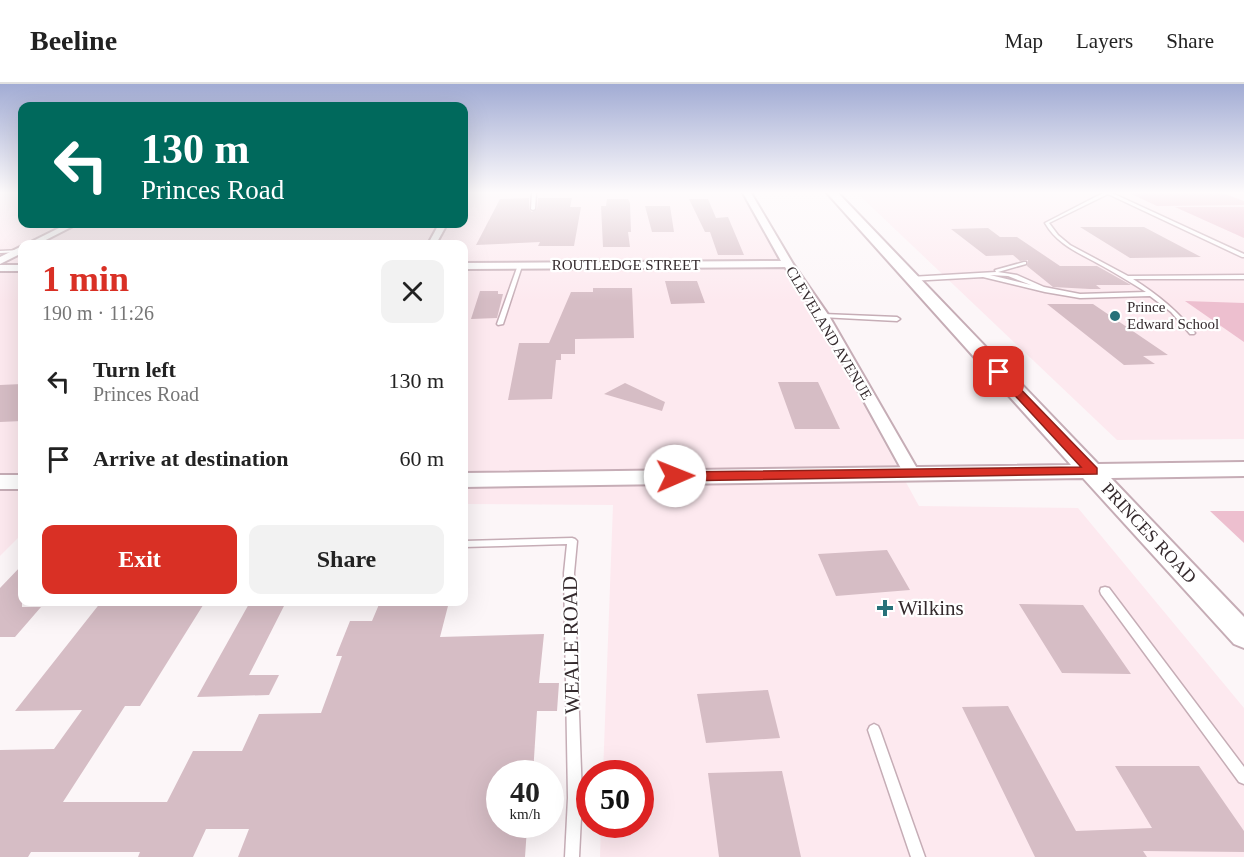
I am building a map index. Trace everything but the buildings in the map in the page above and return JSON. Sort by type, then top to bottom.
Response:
[{"type":"main road","name":"PRINCES ROAD","points":[[865,229],[1244,636]]},
{"type":"main road","points":[[468,480],[1244,469]]},
{"type":"main road","points":[[0,482],[18,482]]},
{"type":"street","points":[[40,240],[63,229]]},
{"type":"street","name":"CLEVELAND AVENUE","points":[[768,229],[823,316],[911,472]]},
{"type":"street","points":[[0,261],[18,252]]},
{"type":"street","name":"ROUTLEDGE STREET","points":[[468,266],[788,264]]},
{"type":"street","points":[[0,268],[18,268]]},
{"type":"lane","points":[[1052,229],[1062,243],[1126,278],[1179,315],[1192,333]]},
{"type":"lane","points":[[1186,229],[1244,256]]},
{"type":"lane","points":[[0,252],[18,250]]},
{"type":"lane","points":[[910,279],[991,273],[1024,263]]},
{"type":"lane","points":[[500,324],[520,266]]},
{"type":"lane","points":[[991,273],[1020,277],[1045,290]]},
{"type":"lane","points":[[983,274],[1045,290],[1080,296],[1150,294]]},
{"type":"lane","points":[[1126,278],[1244,277]]},
{"type":"lane","points":[[823,316],[897,319]]},
{"type":"lane","name":"WEALE ROAD","points":[[468,544],[572,541],[569,573],[575,798],[572,857]]},
{"type":"lane","points":[[1105,591],[1244,778]]},
{"type":"lane","points":[[874,730],[918,857]]},
{"type":"shaded area","name":"Wilkins","points":[[0,229],[767,229],[919,506],[1078,508],[1244,708],[1244,857],[600,857],[601,838],[654,838],[654,760],[604,760],[613,505],[468,504],[468,240],[18,240],[18,538],[0,556]]},
{"type":"shaded area","name":"Prince Edward School","points":[[895,229],[1244,229],[1244,439],[1117,440]]},
{"type":"shaded area","points":[[1224,229],[1244,229],[1244,238]]},
{"type":"shaded area","points":[[1185,301],[1244,303],[1244,342]]},
{"type":"shaded area","points":[[1210,511],[1244,511],[1244,543]]},
{"type":"place","name":"Prince Edward School","points":[[1115,316]]},
{"type":"place","name":"Wilkins","points":[[885,608]]},
{"type":"route","points":[[675,476],[1092,471],[999,372]]}]
